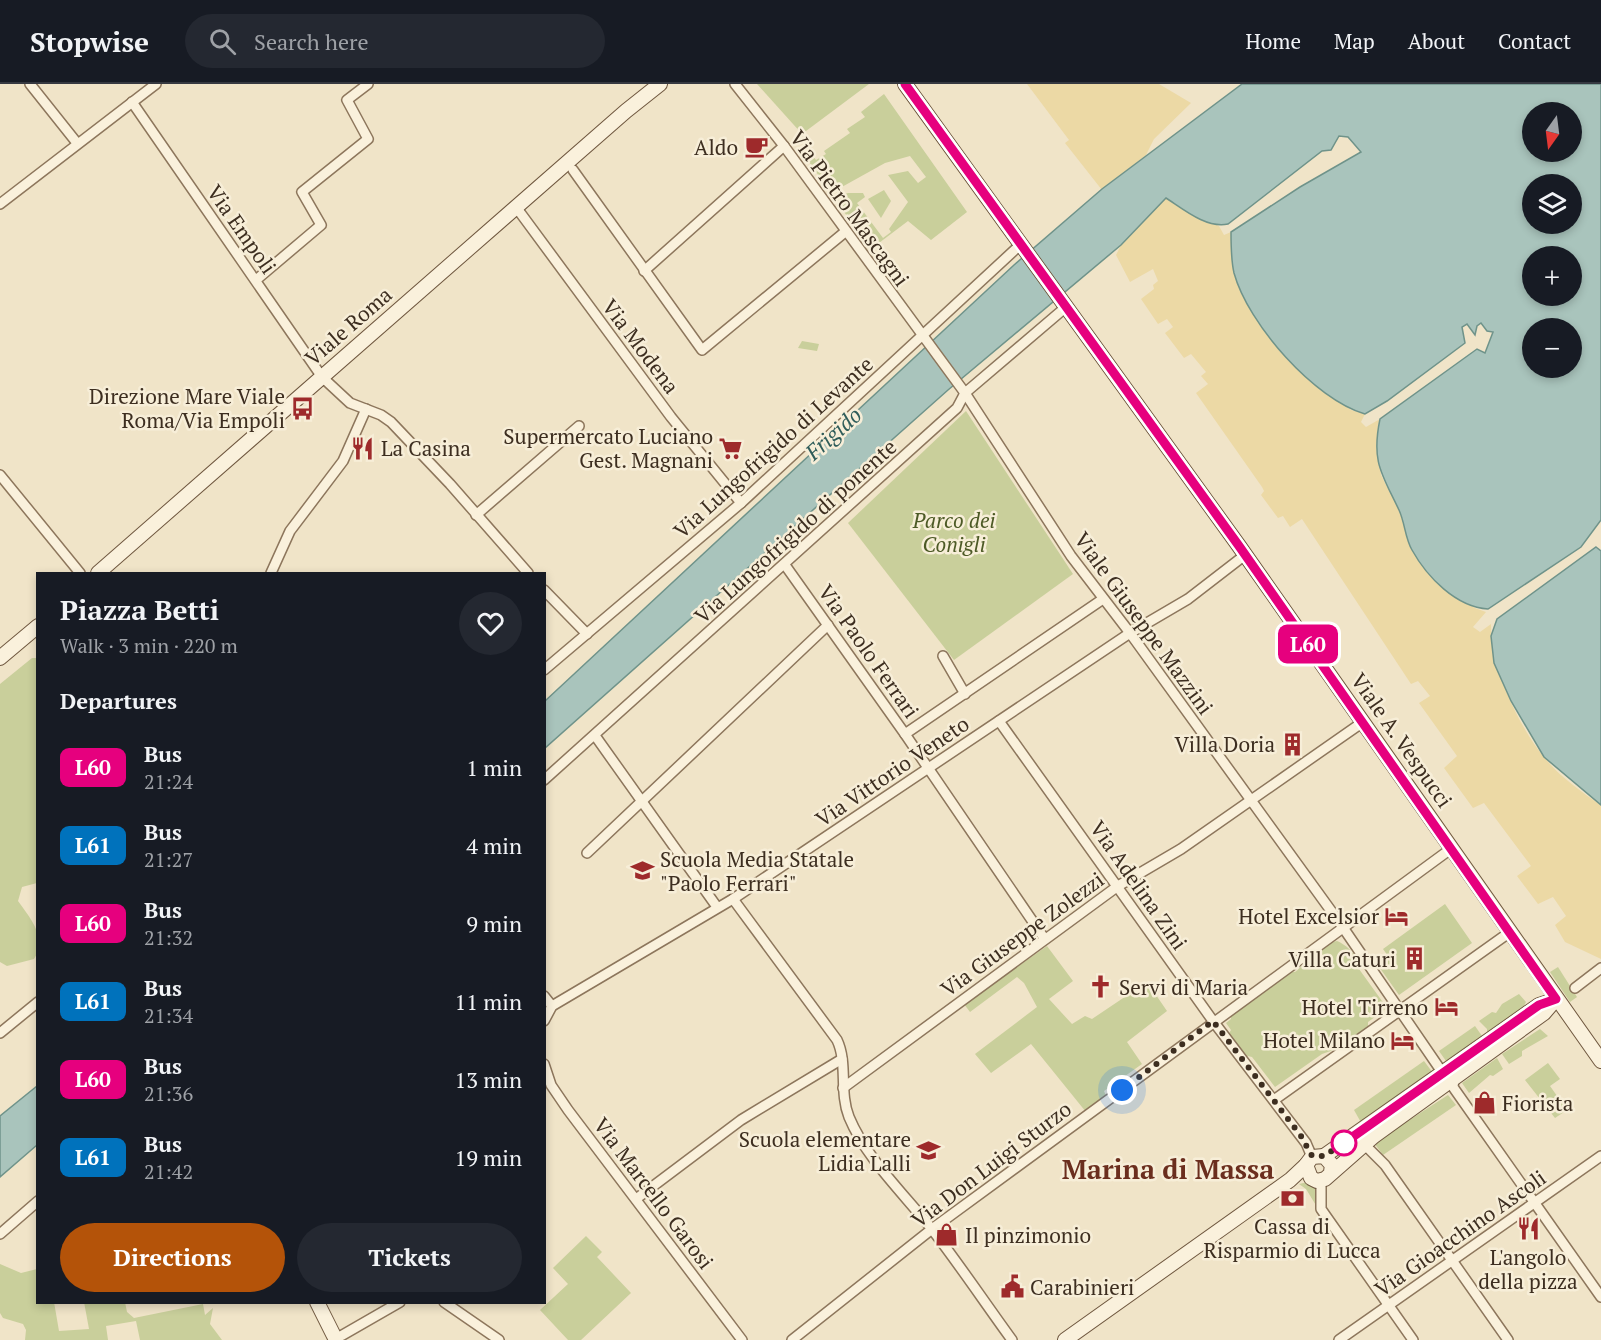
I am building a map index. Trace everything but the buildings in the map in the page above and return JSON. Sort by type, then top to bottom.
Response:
[{"type":"main road","name":"Viale Roma","points":[[626,111],[648,84]]},
{"type":"main road","name":"Viale Roma","points":[[99,572],[626,111],[660,84]]},
{"type":"main road","name":"Viale A. Vespucci","points":[[905,84],[1245,555],[1601,1061]]},
{"type":"main road","points":[[0,658],[36,628]]},
{"type":"main road","points":[[1065,1340],[1290,1180],[1364,1144],[1539,1005],[1556,999]]},
{"type":"main road","points":[[1317,1168],[1448,1076]]},
{"type":"main road","points":[[318,1304],[335,1340]]},
{"type":"street","points":[[30,84],[77,143]]},
{"type":"street","points":[[0,204],[156,84]]},
{"type":"street","points":[[256,280],[321,225],[302,192],[368,139],[347,100],[368,84]]},
{"type":"street","name":"Via Pietro Mascagni","points":[[735,84],[784,146],[925,341]]},
{"type":"street","name":"Via Pietro Mascagni","points":[[741,84],[748,101]]},
{"type":"street","name":"Via Empoli","points":[[132,102],[322,377],[350,403],[381,415],[391,422],[527,572]]},
{"type":"street","points":[[644,271],[784,146]]},
{"type":"street","points":[[573,170],[702,350],[844,232]]},
{"type":"street","name":"Via Modena","points":[[516,207],[671,417],[741,503]]},
{"type":"street","name":"Via Lungofrigido di Levante","points":[[546,668],[741,503],[925,341],[1023,248]]},
{"type":"street","name":"Via Lungofrigido di ponente","points":[[546,778],[596,736],[957,408],[962,389],[1063,303]]},
{"type":"street","name":"Viale Giuseppe Mazzini","points":[[925,341],[962,389],[1071,556],[1254,799],[1398,1010],[1448,1076],[1453,1087],[1601,1297]]},
{"type":"street","points":[[271,572],[290,531],[344,460],[366,409]]},
{"type":"street","points":[[476,515],[579,426]]},
{"type":"street","points":[[0,475],[79,572]]},
{"type":"street","name":"Via Vittorio Veneto","points":[[552,1006],[733,899],[1130,633],[1188,599],[1245,555]]},
{"type":"street","name":"Via Paolo Ferrari","points":[[785,565],[906,734],[1044,938]]},
{"type":"street","points":[[546,592],[587,634]]},
{"type":"street","points":[[906,734],[1103,599]]},
{"type":"street","points":[[587,853],[828,625]]},
{"type":"street","points":[[944,656],[965,694]]},
{"type":"street","name":"Via Adelina Zini","points":[[999,721],[1213,1021],[1274,1100],[1317,1168]]},
{"type":"street","name":"Via Giuseppe Zolezzi","points":[[843,1088],[1044,938],[1118,886],[1181,849],[1363,722]]},
{"type":"street","points":[[596,736],[717,907]]},
{"type":"street","name":"Via Don Luigi Sturzo","points":[[792,1340],[932,1229],[1342,926],[1452,848]]},
{"type":"street","points":[[733,899],[837,1040],[842,1052],[843,1088],[848,1115],[859,1136],[932,1229],[1012,1340]]},
{"type":"street","points":[[1274,1100],[1510,932]]},
{"type":"street","points":[[1575,987],[1601,968]]},
{"type":"street","points":[[546,998],[552,1006],[546,1017]]},
{"type":"street","points":[[0,1032],[36,1004]]},
{"type":"street","points":[[636,1199],[757,1109],[842,1059]]},
{"type":"street","name":"Via Marcello Garosi","points":[[546,1070],[551,1085],[568,1110],[742,1340]]},
{"type":"street","points":[[1364,1144],[1387,1168],[1508,1340]]},
{"type":"street","name":"Via Gioacchino Ascoli","points":[[1339,1340],[1601,1156]]},
{"type":"street","points":[[1317,1168],[1321,1209],[1413,1340]]},
{"type":"street","points":[[0,1234],[36,1203]]},
{"type":"street","points":[[335,1340],[397,1304]]},
{"type":"street","points":[[447,1304],[499,1340]]},
{"type":"green space","points":[[757,84],[869,84],[802,134]]},
{"type":"green space","points":[[884,94],[967,212],[931,240],[908,221],[871,249],[834,198],[848,193],[863,193],[865,197],[857,203],[883,238],[891,232],[889,229],[908,202],[888,175],[908,171],[918,183],[926,177],[910,156],[885,163],[831,193],[807,159],[812,155],[816,160],[826,154],[824,151],[850,133],[847,129],[865,117],[861,112]]},
{"type":"green space","points":[[884,190],[891,201],[881,218],[868,199]]},
{"type":"green space","points":[[802,341],[819,344],[817,351],[798,348]]},
{"type":"green space","name":"Parco dei Conigli","points":[[966,411],[1073,574],[954,660],[848,523]]},
{"type":"green space","points":[[32,658],[36,658],[36,883],[22,887],[18,901],[36,928],[36,955],[34,959],[7,966],[0,962],[0,684]]},
{"type":"green space","points":[[1445,904],[1472,943],[1399,995],[1377,964],[1388,956],[1383,949]]},
{"type":"green space","points":[[1337,941],[1349,948],[1355,956],[1359,969],[1387,1008],[1368,1022],[1368,1028],[1351,1044],[1322,1054],[1275,1087],[1252,1057],[1243,1055],[1228,1035],[1231,1030],[1226,1023],[1231,1019],[1231,1014],[1246,1002],[1252,1002],[1254,996],[1290,971],[1295,972],[1313,952]]},
{"type":"green space","points":[[1047,946],[1073,981],[1049,999],[1072,1024],[1085,1016],[1092,1019],[1147,982],[1167,1011],[1127,1042],[1142,1064],[1104,1091],[1106,1096],[1086,1112],[1031,1044],[991,1073],[975,1054],[1037,1007],[1024,983],[1017,977],[970,1012],[964,1004]]},
{"type":"green space","points":[[1558,967],[1577,997],[1570,1002],[1550,972]]},
{"type":"green space","points":[[1519,994],[1526,1002],[1523,1008],[1487,1033],[1487,1029],[1479,1021],[1492,1012],[1496,1013],[1502,1004]]},
{"type":"green space","points":[[1475,1026],[1482,1036],[1446,1061],[1439,1051]]},
{"type":"green space","points":[[1540,1029],[1548,1036],[1522,1051],[1522,1056],[1509,1064],[1502,1054]]},
{"type":"green space","points":[[1497,1058],[1503,1069],[1493,1076],[1490,1075],[1469,1093],[1462,1083]]},
{"type":"green space","points":[[1424,1061],[1433,1073],[1363,1126],[1354,1110]]},
{"type":"green space","points":[[1548,1063],[1560,1079],[1550,1086],[1567,1110],[1555,1118],[1525,1080]]},
{"type":"green space","points":[[1448,1095],[1456,1105],[1383,1155],[1374,1143]]},
{"type":"green space","points":[[1308,1182],[1317,1186],[1317,1207],[1306,1189],[1299,1184]]},
{"type":"green space","points":[[586,1236],[602,1252],[597,1257],[631,1293],[581,1340],[568,1340],[540,1310],[568,1284],[553,1268]]},
{"type":"green space","points":[[0,1264],[21,1273],[36,1269],[36,1304],[54,1304],[59,1331],[89,1329],[84,1304],[125,1304],[127,1312],[134,1318],[203,1304],[205,1315],[213,1308],[210,1324],[222,1340],[140,1340],[136,1321],[106,1326],[108,1340],[25,1340],[26,1330],[23,1324],[3,1318],[0,1313]]},
{"type":"sand","points":[[1027,84],[1159,84],[1191,103],[1154,139],[1146,155],[1102,190],[1065,143],[1069,140]]},
{"type":"sand","points":[[1166,198],[1194,215],[1219,226],[1224,235],[1231,232],[1231,251],[1289,361],[1351,410],[1365,414],[1361,422],[1366,427],[1380,419],[1377,435],[1381,475],[1400,512],[1411,549],[1475,608],[1486,612],[1473,627],[1480,632],[1491,624],[1495,658],[1507,694],[1524,728],[1556,771],[1601,805],[1601,959],[1565,942],[1555,925],[1566,916],[1553,897],[1538,904],[1517,876],[1531,866],[1484,803],[1473,808],[1444,768],[1457,756],[1419,703],[1430,696],[1418,681],[1411,684],[1302,519],[1290,527],[1283,516],[1278,518],[1261,495],[1264,491],[1262,487],[1196,393],[1208,384],[1201,376],[1206,372],[1191,354],[1184,358],[1165,333],[1173,327],[1167,319],[1158,324],[1141,299],[1154,289],[1153,285],[1158,281],[1153,269],[1130,282],[1116,255],[1121,245]]},
{"type":"water","points":[[1242,84],[1601,84],[1601,520],[1581,547],[1488,609],[1476,607],[1454,597],[1434,580],[1418,560],[1410,545],[1401,515],[1383,477],[1377,446],[1380,419],[1477,349],[1485,353],[1493,332],[1487,331],[1481,323],[1477,326],[1475,335],[1467,324],[1462,327],[1465,343],[1387,401],[1365,414],[1345,406],[1325,393],[1286,357],[1253,314],[1234,273],[1231,232],[1300,187],[1361,152],[1348,137],[1339,136],[1331,150],[1322,151],[1228,224],[1212,224],[1204,221],[1166,198],[1121,245],[948,390],[546,747],[546,700],[1014,265],[1102,189]]},
{"type":"water","points":[[1596,547],[1601,551],[1601,805],[1544,757],[1511,701],[1494,663],[1491,636],[1497,619]]},
{"type":"water","points":[[36,1087],[36,1146],[0,1177],[0,1116]]},
{"type":"bus line","name":"L60","points":[[905,84],[1159,439],[1239,546],[1556,999],[1539,1005],[1344,1143]]},
{"type":"place","name":"Aldo","points":[[756,147]]},
{"type":"place","name":"Direzione Mare Viale Roma/Via Empoli","points":[[303,408]]},
{"type":"place","name":"La Casina","points":[[363,448]]},
{"type":"place","name":"Supermercato Luciano Gest. Magnani","points":[[731,448]]},
{"type":"place","name":"Villa Doria","points":[[1293,744]]},
{"type":"place","name":"Scuola Media Statale \"Paolo Ferrari\"","points":[[642,871]]},
{"type":"place","name":"Hotel Excelsior","points":[[1397,916]]},
{"type":"place","name":"Villa Caturi","points":[[1414,959]]},
{"type":"place","name":"Servi di Maria","points":[[1101,987]]},
{"type":"place","name":"Hotel Tirreno","points":[[1446,1007]]},
{"type":"place","name":"Hotel Milano","points":[[1403,1040]]},
{"type":"place","name":"Fiorista","points":[[1484,1103]]},
{"type":"place","name":"Scuola elementare Lidia Lalli","points":[[929,1151]]},
{"type":"place","name":"Cassa di Risparmio di Lucca","points":[[1292,1198]]},
{"type":"place","name":"L'angolo della pizza","points":[[1528,1229]]},
{"type":"place","name":"Il pinzimonio","points":[[947,1235]]},
{"type":"place","name":"Carabinieri","points":[[1012,1287]]},
{"type":"district","name":"Marina di Massa","points":[[1168,1169]]},
{"type":"route","points":[[1122,1090],[1213,1021],[1301,1136],[1312,1156],[1324,1156],[1344,1143]]},
{"type":"water label","name":"Frigido","points":[[833,433]]}]
